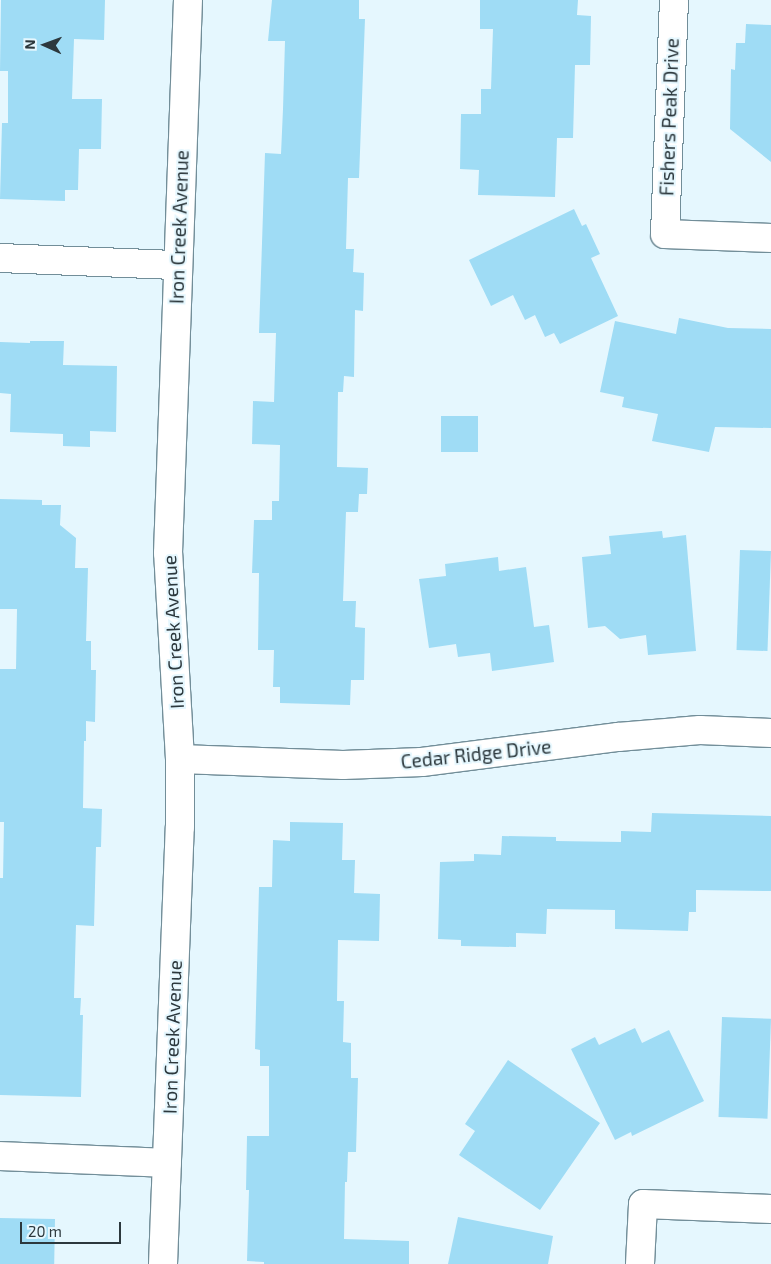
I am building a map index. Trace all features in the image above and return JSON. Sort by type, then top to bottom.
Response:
[{"type":"street","name":"Iron Creek Avenue","points":[[163,1264],[180,826],[180,758],[168,553],[188,0]]},
{"type":"street","name":"Fishers Peak Drive","points":[[674,0],[665,234],[771,238]]},
{"type":"street","points":[[0,258],[178,265]]},
{"type":"street","name":"Cedar Ridge Drive","points":[[180,758],[343,765],[422,762],[618,737],[682,731],[771,733]]},
{"type":"street","points":[[0,1156],[167,1163]]},
{"type":"street","points":[[640,1264],[643,1204],[771,1209]]},
{"type":"building","points":[[1,0],[105,0],[104,40],[74,39],[72,99],[102,99],[101,149],[79,149],[78,190],[65,190],[65,201],[0,199],[2,123],[8,123],[8,71],[0,71]]},
{"type":"building","points":[[272,0],[359,0],[359,19],[365,19],[359,178],[348,178],[346,249],[354,249],[353,272],[364,273],[363,311],[355,310],[354,377],[344,376],[343,392],[338,392],[337,467],[368,468],[367,494],[359,494],[358,512],[346,512],[343,601],[356,601],[355,627],[365,628],[364,680],[351,680],[350,705],[280,703],[280,687],[273,687],[274,650],[258,650],[259,573],[252,573],[254,520],[272,520],[272,501],[279,501],[280,445],[252,444],[253,401],[274,402],[276,333],[259,333],[265,153],[281,154],[283,109],[285,41],[268,41]]},
{"type":"building","points":[[480,0],[578,0],[577,15],[591,16],[590,65],[575,65],[573,138],[557,138],[555,197],[478,195],[479,170],[460,169],[461,114],[481,114],[481,89],[491,89],[493,29],[480,29]]},
{"type":"building","points":[[746,24],[771,25],[771,162],[730,129],[731,69],[735,70],[736,43],[745,43]]},
{"type":"building","points":[[574,209],[582,226],[586,224],[600,254],[591,258],[618,316],[560,344],[554,333],[545,337],[535,315],[525,320],[513,295],[491,306],[469,260]]},
{"type":"building","points":[[679,318],[728,328],[771,329],[771,428],[715,427],[709,452],[652,441],[658,414],[622,407],[624,397],[600,392],[615,321],[676,334]]},
{"type":"building","points":[[30,341],[64,341],[63,365],[117,366],[116,432],[90,431],[90,447],[63,446],[63,434],[10,432],[11,394],[0,393],[0,342],[30,343]]},
{"type":"building","points":[[441,416],[478,416],[478,452],[441,452]]},
{"type":"building","points":[[0,499],[42,500],[42,505],[61,505],[60,525],[76,538],[75,568],[88,568],[86,641],[91,641],[91,670],[96,670],[95,722],[86,721],[83,808],[102,809],[101,847],[96,847],[94,926],[76,925],[74,998],[81,998],[80,1015],[83,1015],[81,1097],[0,1095],[0,878],[3,878],[4,822],[0,822],[0,669],[16,669],[17,609],[0,609]]},
{"type":"building","points":[[662,531],[663,538],[686,535],[696,651],[648,655],[646,635],[620,639],[605,626],[588,628],[582,557],[611,554],[609,536]]},
{"type":"building","points":[[740,550],[771,551],[767,651],[737,650]]},
{"type":"building","points":[[498,557],[499,571],[526,567],[534,627],[549,625],[554,662],[492,671],[490,653],[458,657],[456,644],[429,648],[419,579],[446,576],[445,564]]},
{"type":"building","points":[[652,813],[771,816],[771,891],[696,890],[696,912],[689,912],[688,931],[615,929],[615,910],[547,909],[546,934],[516,933],[516,947],[461,946],[461,940],[438,939],[440,862],[474,861],[474,854],[501,855],[502,836],[556,837],[556,841],[621,842],[621,831],[651,832]]},
{"type":"building","points":[[290,822],[343,823],[342,860],[355,860],[354,893],[380,894],[379,941],[338,940],[337,1001],[344,1001],[343,1042],[351,1043],[351,1078],[358,1078],[356,1152],[348,1152],[347,1182],[345,1182],[344,1239],[409,1241],[409,1264],[264,1264],[264,1262],[247,1261],[249,1190],[246,1190],[247,1136],[269,1136],[269,1066],[260,1066],[260,1050],[255,1049],[259,887],[272,887],[273,840],[290,841]]},
{"type":"building","points":[[722,1017],[771,1019],[767,1119],[719,1117]]},
{"type":"building","points":[[635,1028],[642,1043],[669,1030],[704,1101],[632,1136],[631,1132],[615,1140],[571,1049],[595,1037],[599,1045]]},
{"type":"building","points":[[508,1060],[600,1123],[540,1210],[459,1155],[475,1131],[465,1124]]},
{"type":"building","points":[[458,1217],[553,1236],[548,1264],[448,1264]]},
{"type":"building","points":[[0,1218],[55,1219],[54,1264],[0,1264]]}]
